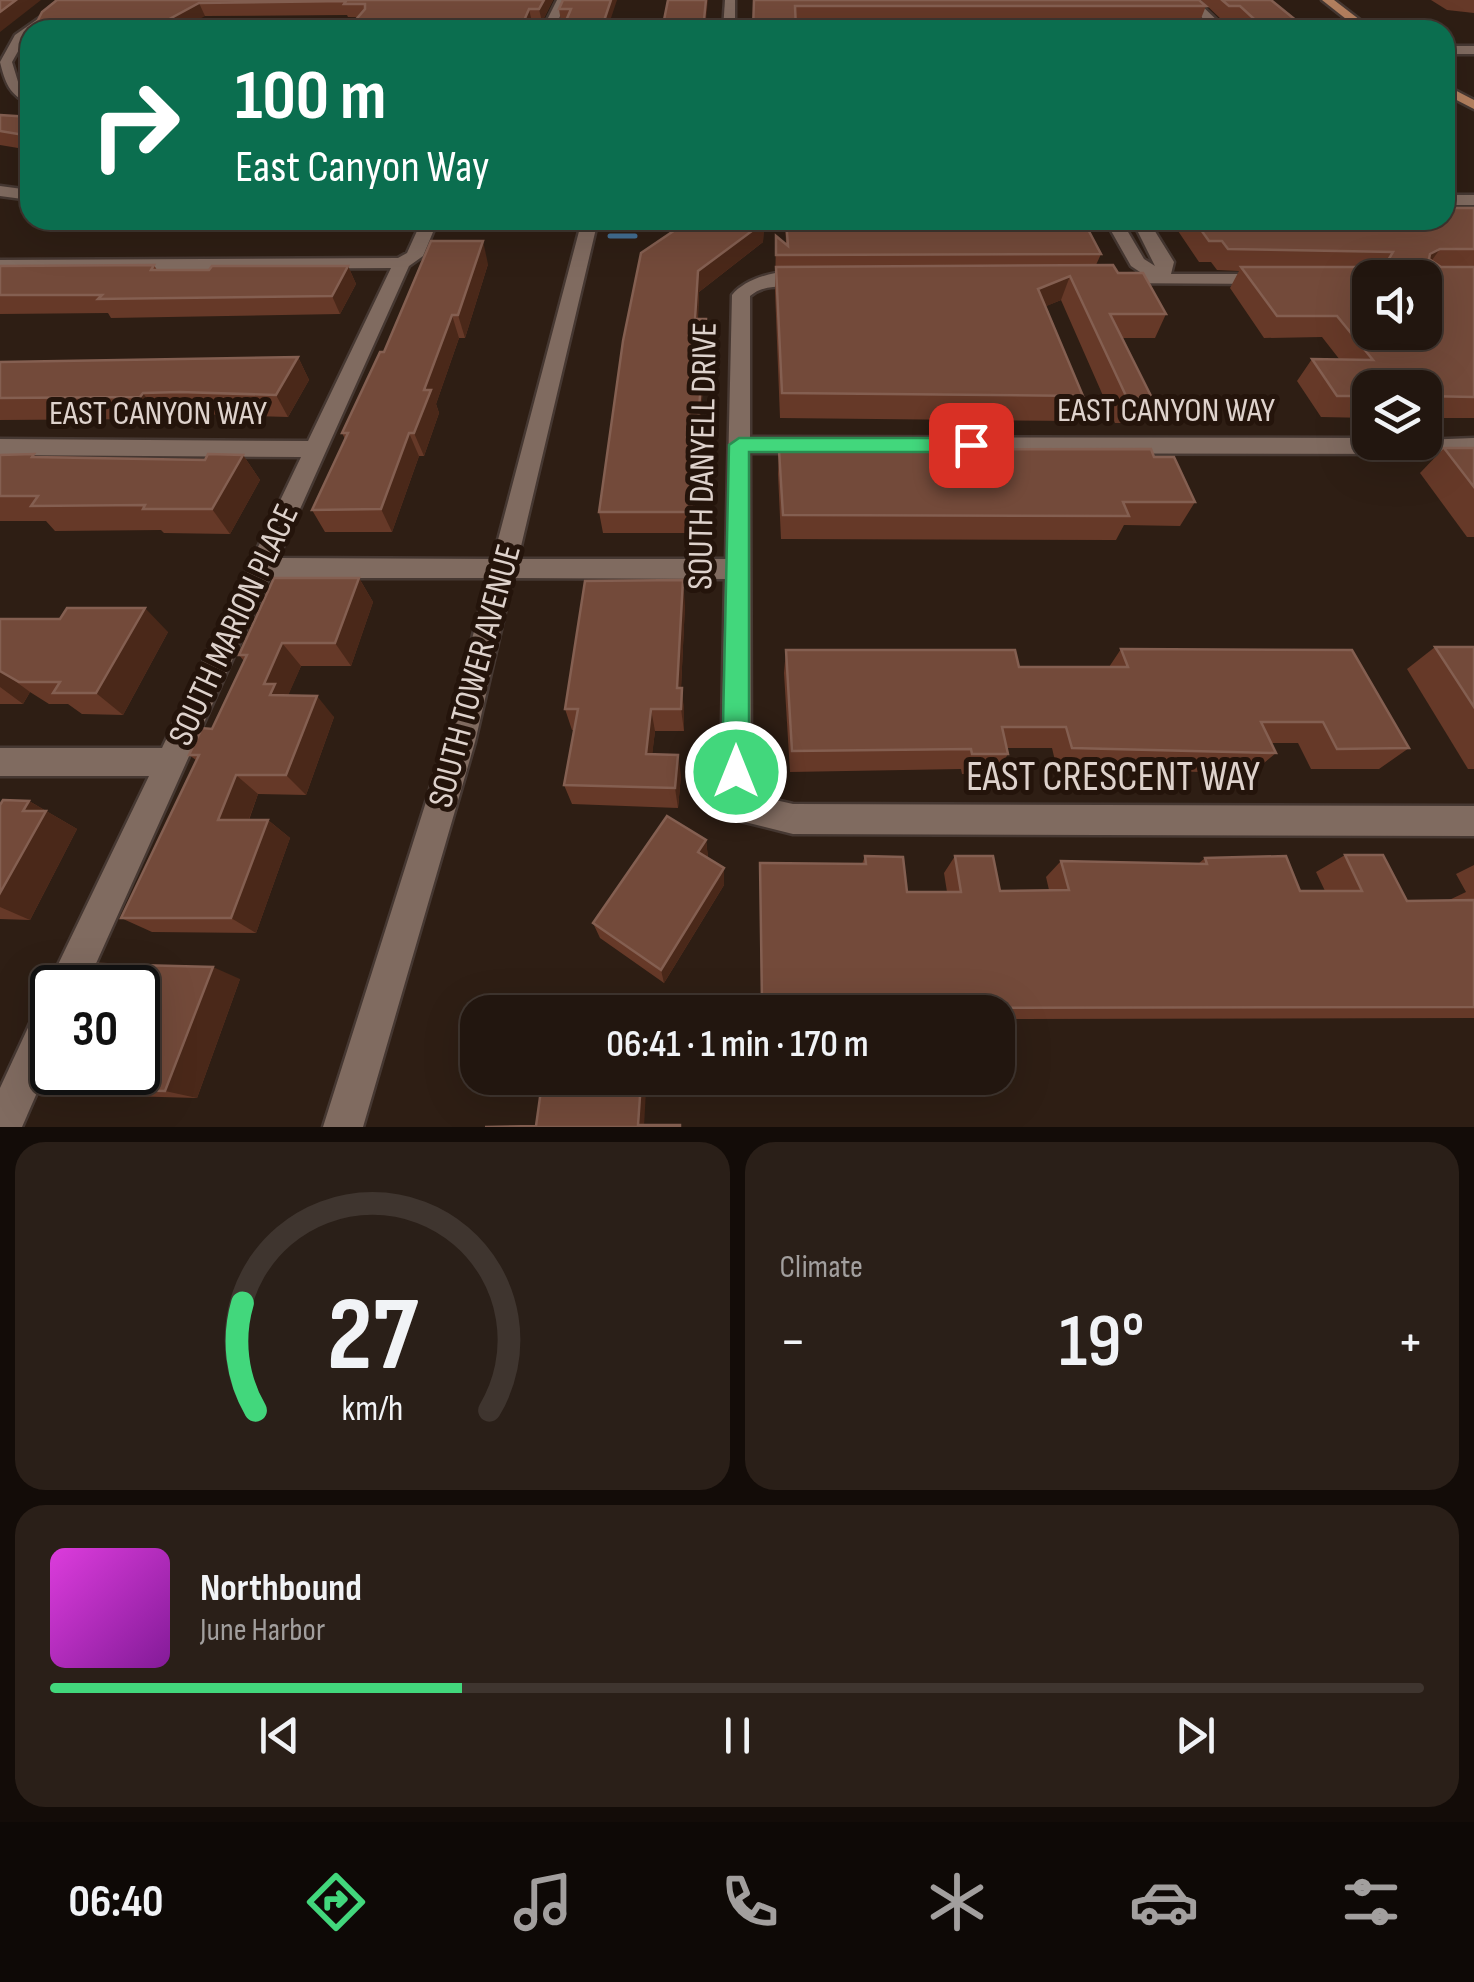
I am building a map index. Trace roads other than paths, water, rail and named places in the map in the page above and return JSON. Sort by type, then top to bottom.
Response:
[{"type":"main road","points":[[1328,0],[1354,20]]},
{"type":"main road","points":[[1455,102],[1474,121]]},
{"type":"street","points":[[44,20],[72,0]]},
{"type":"street","points":[[1190,0],[1211,20]]},
{"type":"street","points":[[20,37],[6,62],[13,86],[20,92]]},
{"type":"street","points":[[13,86],[20,85]]},
{"type":"street","name":"SOUTH MARION PLACE","points":[[408,247],[411,230]]},
{"type":"street","name":"SOUTH MARION PLACE","points":[[77,965],[408,247],[422,230]]},
{"type":"street","name":"SOUTH TOWER AVENUE","points":[[343,1127],[460,742],[588,230]]},
{"type":"street","points":[[1119,230],[1137,262],[1161,278]]},
{"type":"street","points":[[1146,230],[1165,262],[1161,278]]},
{"type":"street","points":[[1126,243],[1154,243]]},
{"type":"street","points":[[0,265],[408,247]]},
{"type":"street","points":[[1101,279],[1294,279]]},
{"type":"street","name":"SOUTH DANYELL DRIVE","points":[[752,810],[736,772],[735,569],[741,295],[750,283],[822,280]]},
{"type":"street","name":"EAST CANYON WAY","points":[[739,445],[1474,446]]},
{"type":"street","name":"EAST CANYON WAY","points":[[0,447],[316,449]]},
{"type":"street","points":[[260,568],[735,569]]},
{"type":"street","points":[[0,762],[170,762]]},
{"type":"street","name":"EAST CRESCENT WAY","points":[[752,810],[793,819],[1474,821]]},
{"type":"street","points":[[2,1127],[30,1065]]},
{"type":"waterway","points":[[610,236],[635,236]]}]
